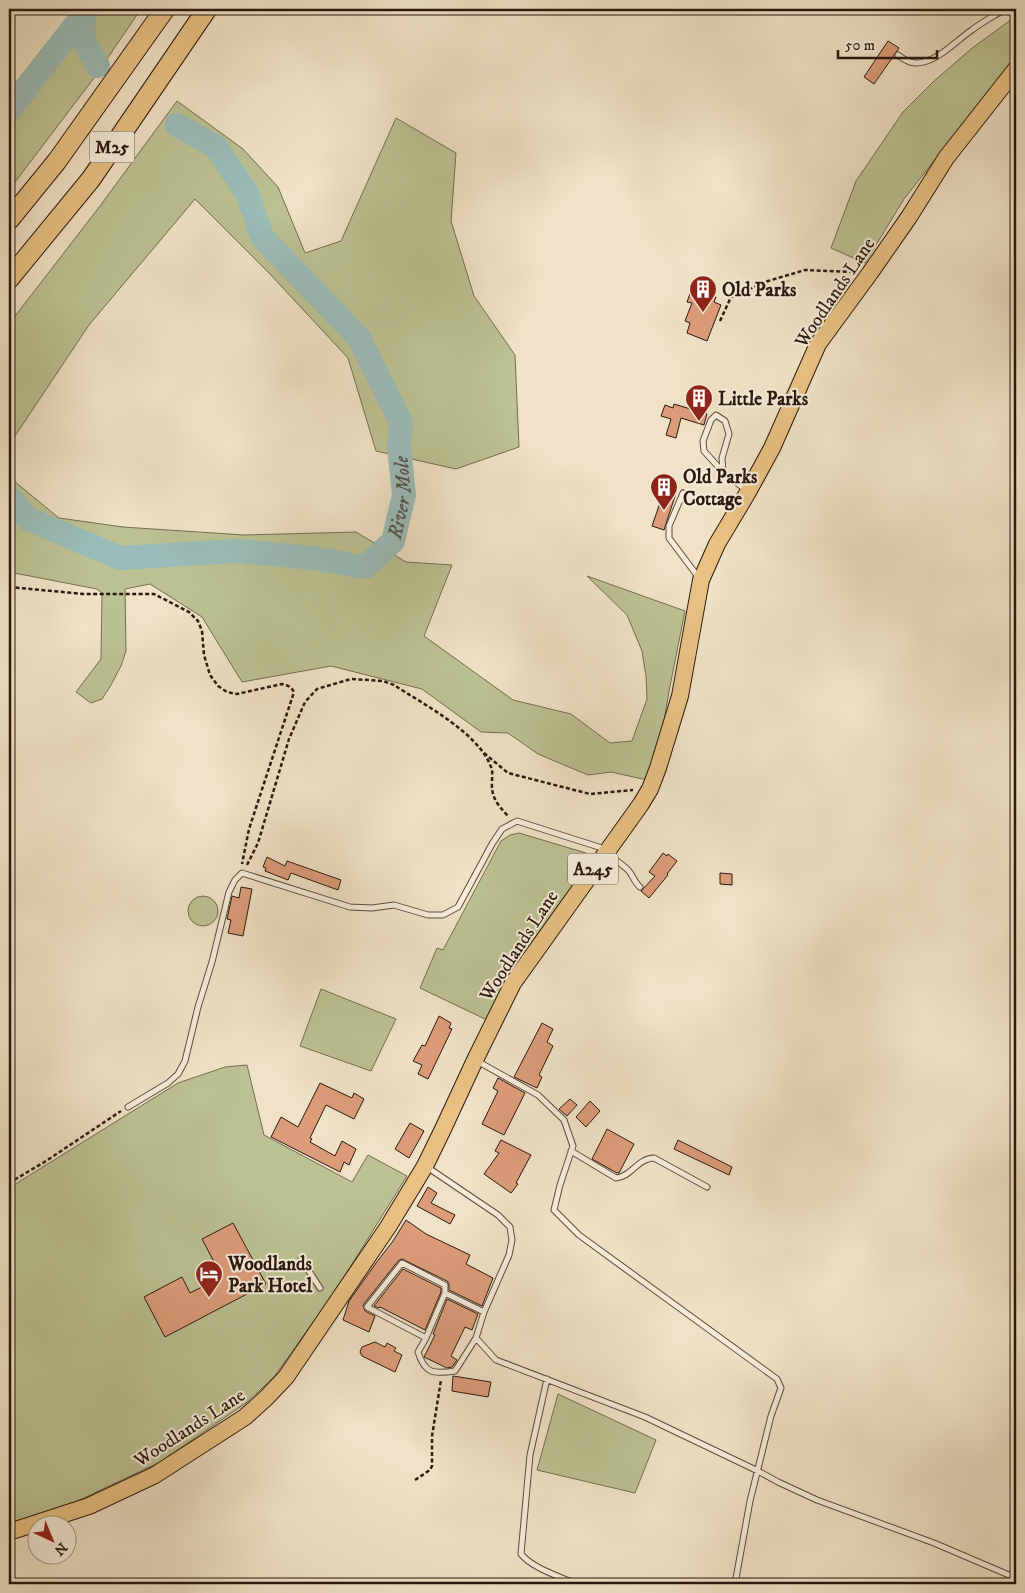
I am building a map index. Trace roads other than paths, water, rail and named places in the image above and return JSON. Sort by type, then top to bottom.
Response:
[{"type":"highway","name":"M25","points":[[9,220],[57,161],[164,9]]},
{"type":"highway","name":"M25","points":[[9,278],[90,179],[207,9]]},
{"type":"main road","name":"Woodlands Lane","points":[[9,1532],[89,1506],[156,1475],[246,1417],[286,1377],[388,1227],[425,1166],[513,983],[641,804],[650,788],[680,696],[701,580],[717,544],[772,448],[818,344],[909,217],[946,158],[1016,69]]},
{"type":"lane","points":[[898,55],[912,63],[923,63],[1005,9]]},
{"type":"lane","points":[[724,472],[722,458],[729,434],[726,420],[716,415],[711,420],[703,441],[704,451],[724,472],[748,492]]},
{"type":"lane","points":[[683,493],[669,526],[669,538],[701,580]]},
{"type":"lane","points":[[128,1106],[168,1082],[178,1074],[185,1061],[229,892],[235,880],[242,873],[350,907],[372,908],[394,905],[428,915],[443,915],[458,907],[502,829],[517,821],[606,851],[630,872],[633,880],[640,886]]},
{"type":"lane","points":[[475,1060],[538,1095],[564,1120],[573,1146],[554,1210],[579,1236],[777,1379],[781,1388],[771,1416],[758,1471],[735,1584]]},
{"type":"lane","points":[[571,1151],[616,1178],[622,1178],[647,1158],[654,1158],[707,1187]]},
{"type":"lane","points":[[425,1166],[498,1215],[510,1227],[512,1240],[509,1255],[484,1312],[476,1338],[455,1371],[442,1373],[429,1371],[422,1364],[418,1352],[426,1338],[445,1293],[444,1285],[402,1263],[367,1308],[426,1338]]},
{"type":"lane","points":[[301,1259],[320,1288]]},
{"type":"lane","points":[[445,1293],[484,1312]]},
{"type":"lane","points":[[476,1338],[496,1360],[645,1417],[817,1500],[925,1540],[1016,1578]]},
{"type":"lane","points":[[547,1379],[530,1456],[521,1554],[525,1560],[532,1564],[576,1584]]},
{"type":"waterway","name":"River Mole","points":[[9,110],[88,9]]},
{"type":"waterway","name":"River Mole","points":[[84,14],[83,41],[98,66]]},
{"type":"waterway","name":"River Mole","points":[[9,497],[28,519],[120,558],[238,551],[314,558],[365,567],[393,541],[404,495],[399,447],[401,422],[359,338],[262,237],[247,193],[216,147],[177,125]]},
{"type":"place","name":"Old Parks","points":[[703,313]]},
{"type":"place","name":"Little Parks","points":[[699,422]]},
{"type":"place","name":"Old Parks Cottage","points":[[664,511]]},
{"type":"place","name":"Woodlands Park Hotel","points":[[209,1298]]}]
